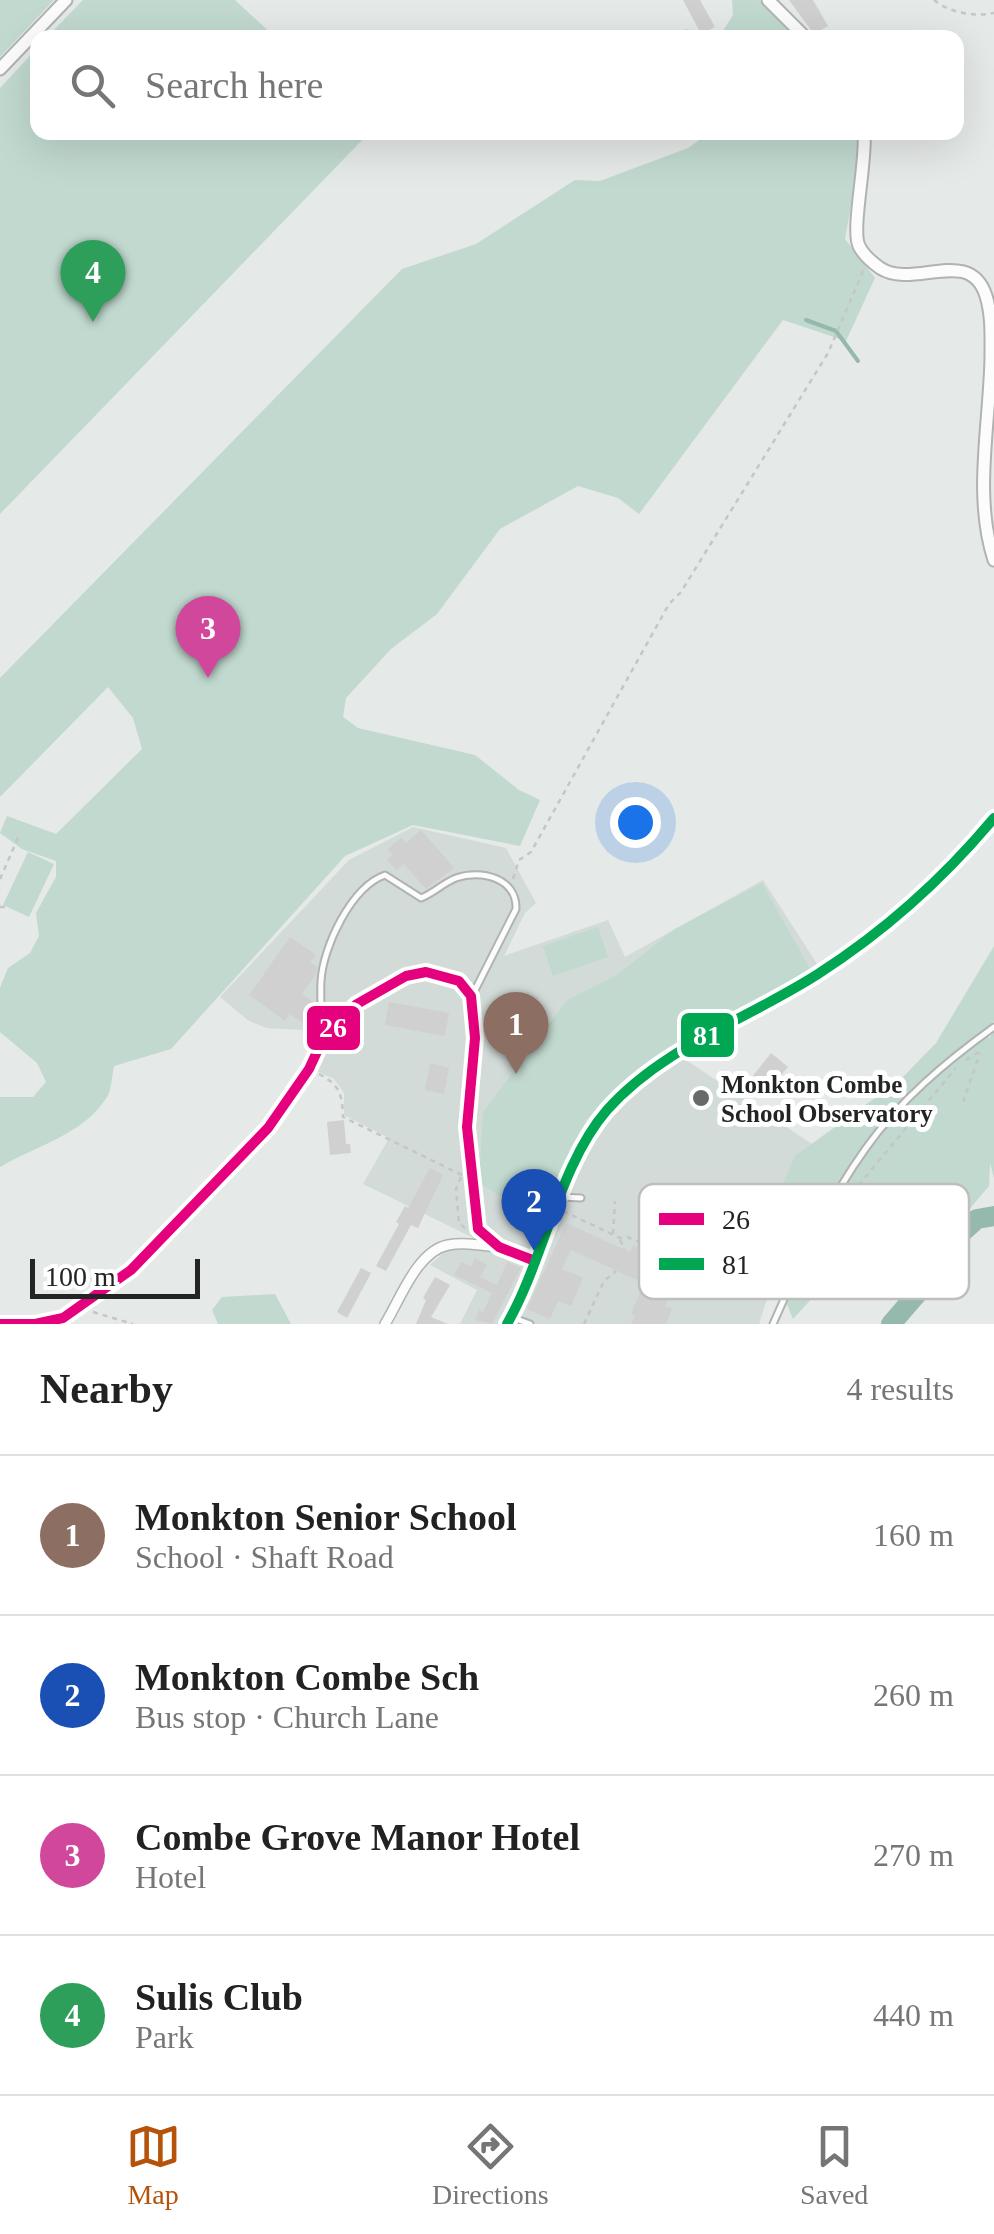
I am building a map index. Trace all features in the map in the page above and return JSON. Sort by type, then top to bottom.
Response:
[{"type":"street","points":[[37,30],[66,0]]},
{"type":"street","points":[[768,0],[798,30]]},
{"type":"street","points":[[0,69],[30,38]]},
{"type":"street","points":[[864,140],[859,246],[869,258],[896,276],[958,269],[973,275],[986,297],[991,370],[984,516],[994,560]]},
{"type":"street","points":[[509,1320],[592,1130],[636,1083],[667,1060],[816,976],[863,944],[950,870],[994,818]]},
{"type":"street","points":[[0,1324],[51,1322],[131,1270],[268,1128],[309,1069],[322,1040],[357,1004],[406,976],[426,972],[459,981],[472,996],[476,1038],[467,1127],[467,1177],[482,1235],[498,1247]]},
{"type":"street","points":[[386,1324],[419,1266],[444,1245],[498,1247],[535,1261]]},
{"type":"lane","points":[[322,1040],[320,977],[336,927],[363,887],[385,875],[420,898],[458,877],[470,875],[494,878],[511,886],[516,909],[472,996]]},
{"type":"lane","points":[[843,1184],[867,1145],[901,1106],[935,1073],[994,1027]]},
{"type":"lane","points":[[562,1197],[582,1198]]},
{"type":"lane","points":[[772,1324],[783,1299]]},
{"type":"lane","points":[[509,1320],[530,1324]]},
{"type":"path","points":[[934,0],[977,16],[994,13]]},
{"type":"path","points":[[511,886],[519,860],[531,852],[669,604],[681,592],[828,352],[869,258]]},
{"type":"path","points":[[0,879],[18,838]]},
{"type":"path","points":[[862,1184],[959,1064],[980,1052],[964,1102]]},
{"type":"path","points":[[309,1069],[332,1081],[342,1092],[343,1117],[467,1177],[456,1189],[459,1223],[462,1228],[482,1235]]},
{"type":"path","points":[[613,1236],[615,1201]]},
{"type":"path","points":[[557,1208],[613,1236],[639,1242]]},
{"type":"path","points":[[620,1238],[625,1250]]},
{"type":"path","points":[[584,1324],[604,1282],[616,1271]]},
{"type":"path","points":[[87,1302],[94,1314],[133,1324]]},
{"type":"shaded area","points":[[413,827],[506,848],[536,903],[525,913],[504,956],[608,920],[625,957],[763,880],[819,967],[675,1046],[686,1060],[836,1160],[823,1184],[639,1184],[639,1299],[767,1299],[759,1324],[460,1324],[477,1290],[430,1265],[449,1248],[478,1250],[480,1241],[363,1184],[389,1138],[344,1115],[344,1093],[334,1079],[314,1070],[324,1044],[302,1030],[267,1028],[249,1021],[220,997],[349,860]]},
{"type":"green space","points":[[0,0],[54,0],[0,57]]},
{"type":"green space","points":[[83,0],[235,0],[267,30],[54,30]]},
{"type":"green space","points":[[732,0],[759,0],[791,30],[724,30],[733,15]]},
{"type":"green space","points":[[30,56],[30,140],[362,140],[0,514],[0,88]]},
{"type":"green space","points":[[699,140],[858,140],[858,167],[845,239],[875,278],[846,341],[783,320],[639,514],[618,498],[578,486],[500,529],[437,614],[391,649],[346,698],[343,717],[358,728],[475,755],[519,790],[540,800],[520,846],[413,825],[345,856],[171,1049],[114,1066],[107,1097],[85,1121],[0,1167],[0,1097],[33,1097],[46,1082],[37,1063],[0,1032],[0,988],[8,968],[30,953],[39,936],[36,913],[56,877],[56,861],[22,849],[0,833],[7,816],[56,834],[142,749],[133,718],[108,687],[0,797],[0,678],[402,269],[476,244],[575,180],[600,181],[688,148]]},
{"type":"green space","points":[[28,852],[54,864],[29,917],[3,905]]},
{"type":"green space","points":[[762,883],[810,969],[643,1065],[586,1120],[538,1222],[479,1182],[483,1112],[567,1000],[617,975],[675,929]]},
{"type":"green space","points":[[598,927],[608,957],[553,976],[543,946]]},
{"type":"green space","points":[[994,946],[994,1021],[989,1027],[989,1039],[994,1030],[994,1178],[990,1163],[989,1186],[969,1210],[969,1184],[783,1184],[795,1156],[901,1079],[936,1043]]},
{"type":"green space","points":[[275,1294],[291,1324],[218,1324],[212,1310],[222,1297]]},
{"type":"green space","points":[[785,1299],[811,1299],[793,1319]]},
{"type":"building","points":[[683,0],[700,0],[715,27],[699,30]]},
{"type":"building","points":[[789,0],[813,0],[828,26],[811,30]]},
{"type":"building","points":[[421,830],[454,868],[426,889],[404,864],[396,870],[387,860],[393,855],[388,849],[401,838],[406,843]]},
{"type":"building","points":[[290,937],[316,955],[310,962],[317,967],[316,974],[302,994],[315,1003],[315,1010],[305,1024],[290,1014],[285,1021],[249,995]]},
{"type":"building","points":[[526,991],[539,998],[515,1038],[492,1025],[504,1006],[514,1011]]},
{"type":"building","points":[[389,1002],[449,1013],[445,1036],[385,1025]]},
{"type":"building","points":[[771,1053],[788,1067],[764,1095],[748,1082]]},
{"type":"building","points":[[430,1063],[449,1068],[444,1094],[425,1090]]},
{"type":"building","points":[[344,1120],[346,1144],[350,1144],[351,1153],[330,1155],[327,1122]]},
{"type":"building","points":[[430,1168],[443,1175],[418,1228],[411,1225],[386,1271],[376,1266],[399,1224],[396,1222]]},
{"type":"building","points":[[566,1223],[630,1252],[633,1245],[639,1248],[639,1281],[571,1250],[562,1269],[583,1278],[571,1306],[558,1301],[550,1319],[527,1309]]},
{"type":"building","points":[[475,1258],[487,1264],[480,1277],[497,1285],[507,1262],[521,1268],[492,1324],[475,1320],[492,1293],[454,1275],[461,1262],[471,1267]]},
{"type":"building","points":[[361,1268],[371,1273],[347,1318],[337,1312]]},
{"type":"building","points":[[435,1277],[450,1285],[431,1317],[448,1324],[416,1324],[426,1300],[423,1298]]},
{"type":"building","points":[[639,1295],[639,1299],[668,1299],[665,1306],[672,1309],[666,1324],[631,1324],[635,1316],[631,1314]]},
{"type":"waterway","points":[[806,320],[836,331],[858,361]]},
{"type":"waterway","points":[[969,1226],[977,1219],[994,1216]]},
{"type":"waterway","points":[[891,1324],[913,1299]]},
{"type":"transit line","name":"81","points":[[507,1324],[576,1158],[607,1110],[654,1068],[818,974],[867,940],[934,883],[994,818]]},
{"type":"transit line","name":"26","points":[[0,1324],[35,1324],[63,1318],[131,1270],[268,1128],[309,1069],[322,1041],[339,1021],[357,1004],[406,976],[426,972],[459,981],[471,996],[475,1038],[467,1127],[478,1229],[499,1247],[535,1261]]},
{"type":"place","name":"Sulis Club","points":[[93,322]]},
{"type":"place","name":"Combe Grove Manor Hotel","points":[[208,678]]},
{"type":"place","name":"Monkton Senior School","points":[[516,1074]]},
{"type":"place","name":"Monkton Combe School Observatory","points":[[701,1098]]},
{"type":"place","name":"Monkton Combe Sch","points":[[534,1251]]}]
